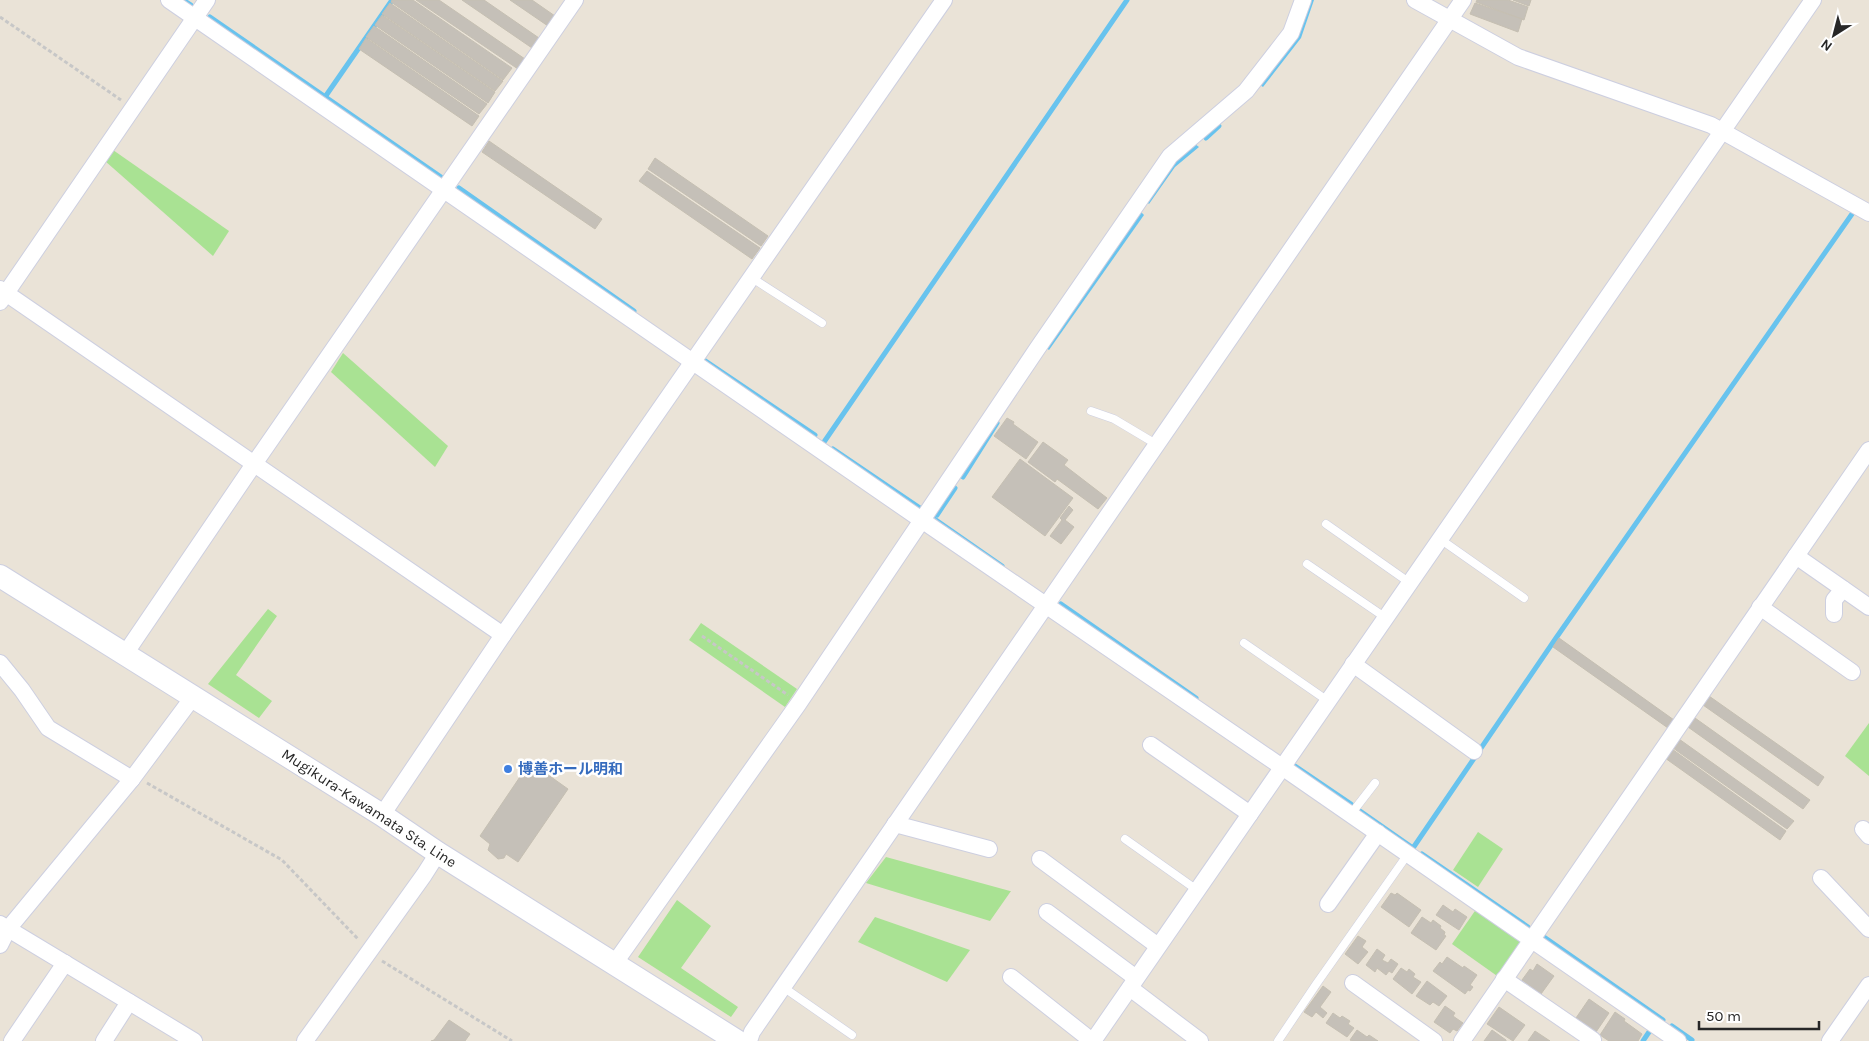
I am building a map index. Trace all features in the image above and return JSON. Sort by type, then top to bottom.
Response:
[{"type":"main road","name":"Mugikura-Kawamata Sta. Line","points":[[0,576],[382,814],[438,853],[737,1041]]},
{"type":"street","points":[[169,0],[922,521],[1046,604],[1531,939],[1657,1035],[1678,1041]]},
{"type":"street","points":[[207,0],[134,109],[2,294],[503,635]]},
{"type":"street","points":[[125,654],[575,0]]},
{"type":"street","points":[[382,814],[503,635],[944,0]]},
{"type":"street","points":[[614,964],[798,703],[1170,156],[1246,91],[1291,33],[1303,0]]},
{"type":"street","points":[[1415,0],[1518,57],[1711,125],[1869,213]]},
{"type":"street","points":[[749,1041],[752,1032],[1463,0]]},
{"type":"street","points":[[1011,977],[1093,1041],[1813,0]]},
{"type":"street","points":[[1462,1041],[1869,450]]},
{"type":"street","points":[[1796,556],[1869,606]]},
{"type":"street","points":[[1834,614],[1834,600],[1843,589]]},
{"type":"street","points":[[1760,607],[1852,672]]},
{"type":"street","points":[[0,663],[22,690],[48,728],[132,779]]},
{"type":"street","points":[[1353,664],[1474,751]]},
{"type":"street","points":[[0,945],[4,927],[132,779],[193,697]]},
{"type":"street","points":[[1151,745],[1250,814]]},
{"type":"street","points":[[895,824],[989,849]]},
{"type":"street","points":[[1328,904],[1378,833]]},
{"type":"street","points":[[305,1041],[438,853]]},
{"type":"street","points":[[1040,859],[1158,946]]},
{"type":"street","points":[[1821,878],[1869,929]]},
{"type":"street","points":[[1047,912],[1200,1041]]},
{"type":"street","points":[[4,927],[194,1041]]},
{"type":"street","points":[[12,1041],[65,963]]},
{"type":"street","points":[[1504,979],[1593,1040]]},
{"type":"street","points":[[1353,983],[1434,1041]]},
{"type":"street","points":[[1830,1041],[1869,985]]},
{"type":"street","points":[[104,1041],[129,1002]]},
{"type":"lane","points":[[752,278],[822,323]]},
{"type":"lane","points":[[1091,411],[1114,419],[1156,444]]},
{"type":"lane","points":[[1326,524],[1410,583]]},
{"type":"lane","points":[[1440,539],[1524,598]]},
{"type":"lane","points":[[1307,564],[1386,618]]},
{"type":"lane","points":[[1244,643],[1328,701]]},
{"type":"lane","points":[[1351,814],[1375,783]]},
{"type":"lane","points":[[1125,839],[1197,890]]},
{"type":"lane","points":[[1278,1041],[1408,854]]},
{"type":"lane","points":[[783,987],[852,1035]]},
{"type":"path","points":[[0,17],[134,109]]},
{"type":"path","points":[[702,636],[798,703]]},
{"type":"path","points":[[132,779],[147,783],[282,860],[381,960],[512,1041]]},
{"type":"green space","points":[[113,150],[229,231],[213,256],[105,161]]},
{"type":"green space","points":[[343,353],[448,446],[435,467],[331,372]]},
{"type":"green space","points":[[268,609],[277,616],[236,675],[272,701],[259,718],[208,684]]},
{"type":"green space","points":[[701,623],[797,689],[785,707],[689,640]]},
{"type":"green space","points":[[1869,723],[1869,776],[1845,756]]},
{"type":"green space","points":[[1478,832],[1503,849],[1478,887],[1453,870]]},
{"type":"green space","points":[[886,857],[1011,891],[990,921],[866,883]]},
{"type":"green space","points":[[677,900],[711,926],[681,968],[738,1007],[731,1017],[638,957]]},
{"type":"green space","points":[[1477,908],[1522,940],[1500,978],[1452,944]]},
{"type":"green space","points":[[875,917],[970,950],[947,982],[858,942]]},
{"type":"water","points":[[1311,0],[1314,0],[1301,38],[1263,87],[1260,85],[1298,36]]},
{"type":"water","points":[[1195,144],[1199,147],[1175,167],[1149,204],[1146,201],[1173,163]]},
{"type":"water","points":[[1141,212],[1144,215],[1049,350],[1045,347]]},
{"type":"building","points":[[392,0],[413,0],[512,68],[503,80],[391,2]]},
{"type":"building","points":[[416,0],[439,0],[525,59],[518,69]]},
{"type":"building","points":[[462,0],[484,0],[539,38],[532,48]]},
{"type":"building","points":[[510,0],[532,0],[555,16],[548,26]]},
{"type":"building","points":[[1477,0],[1508,0],[1528,7],[1524,20],[1476,2]]},
{"type":"building","points":[[1513,0],[1531,0],[1529,6]]},
{"type":"building","points":[[390,3],[503,81],[495,91],[382,14]]},
{"type":"building","points":[[1475,3],[1522,19],[1518,32],[1470,14]]},
{"type":"building","points":[[382,15],[495,92],[488,103],[375,25]]},
{"type":"building","points":[[374,26],[487,104],[479,114],[366,37]]},
{"type":"building","points":[[366,38],[479,116],[472,126],[359,49]]},
{"type":"building","points":[[489,141],[602,219],[595,229],[482,152]]},
{"type":"building","points":[[655,158],[768,236],[761,246],[648,169]]},
{"type":"building","points":[[647,171],[760,248],[752,259],[639,181]]},
{"type":"building","points":[[1007,418],[1038,442],[1026,459],[994,436]]},
{"type":"building","points":[[1043,442],[1068,460],[1064,465],[1107,498],[1098,509],[1057,479],[1055,482],[1028,462]]},
{"type":"building","points":[[1020,459],[1073,498],[1045,536],[992,497]]},
{"type":"building","points":[[1069,506],[1073,510],[1065,520],[1074,527],[1061,544],[1050,536],[1062,520],[1060,518]]},
{"type":"building","points":[[1559,638],[1674,720],[1668,728],[1553,647]]},
{"type":"building","points":[[1709,696],[1824,777],[1818,786],[1703,705]]},
{"type":"building","points":[[1695,718],[1810,800],[1803,809],[1688,727]]},
{"type":"building","points":[[1679,739],[1794,821],[1787,829],[1673,748]]},
{"type":"building","points":[[1672,749],[1786,831],[1780,840],[1665,758]]},
{"type":"building","points":[[530,762],[568,789],[518,862],[506,854],[504,858],[498,859],[488,850],[490,844],[480,836]]},
{"type":"building","points":[[1391,893],[1395,895],[1397,893],[1421,910],[1409,927],[1381,907]]},
{"type":"building","points":[[1443,905],[1453,912],[1455,909],[1467,917],[1459,930],[1436,915]]},
{"type":"building","points":[[1422,917],[1431,923],[1433,920],[1445,932],[1444,935],[1446,936],[1436,950],[1411,933]]},
{"type":"building","points":[[1358,936],[1366,941],[1362,947],[1368,952],[1358,964],[1345,954]]},
{"type":"building","points":[[1377,949],[1385,955],[1382,960],[1388,963],[1391,959],[1398,964],[1392,973],[1389,971],[1386,975],[1377,968],[1375,972],[1366,965]]},
{"type":"building","points":[[1447,957],[1477,975],[1470,985],[1473,987],[1465,994],[1433,971]]},
{"type":"building","points":[[1537,964],[1554,976],[1541,994],[1522,980],[1530,969],[1533,971]]},
{"type":"building","points":[[1401,968],[1407,972],[1409,969],[1415,974],[1413,977],[1421,982],[1412,994],[1393,979]]},
{"type":"building","points":[[1427,981],[1447,996],[1439,1006],[1433,1002],[1430,1005],[1416,996]]},
{"type":"building","points":[[1323,986],[1331,992],[1320,1007],[1327,1013],[1323,1018],[1316,1012],[1312,1017],[1304,1012]]},
{"type":"building","points":[[1589,999],[1609,1013],[1596,1032],[1576,1018]]},
{"type":"building","points":[[1445,1006],[1455,1013],[1453,1016],[1463,1023],[1457,1031],[1453,1029],[1450,1033],[1434,1022]]},
{"type":"building","points":[[1499,1007],[1525,1025],[1513,1041],[1487,1024]]},
{"type":"building","points":[[1615,1012],[1642,1034],[1638,1041],[1609,1041],[1600,1035]]},
{"type":"building","points":[[1333,1013],[1340,1018],[1342,1016],[1350,1021],[1348,1024],[1354,1028],[1347,1037],[1326,1023]]},
{"type":"building","points":[[449,1020],[470,1034],[465,1041],[431,1041],[434,1040]]},
{"type":"building","points":[[1357,1030],[1367,1037],[1369,1035],[1378,1041],[1350,1040]]},
{"type":"building","points":[[1492,1030],[1506,1040],[1506,1041],[1484,1041]]},
{"type":"building","points":[[1535,1031],[1550,1041],[1528,1041]]},
{"type":"waterway","points":[[183,0],[191,5]]},
{"type":"waterway","points":[[325,97],[392,0]]},
{"type":"waterway","points":[[824,442],[1127,0]]},
{"type":"waterway","points":[[210,17],[441,177]]},
{"type":"waterway","points":[[1206,138],[1219,126]]},
{"type":"waterway","points":[[459,188],[634,311]]},
{"type":"waterway","points":[[1360,811],[1413,848],[1556,638],[1852,214]]},
{"type":"waterway","points":[[704,360],[815,435]]},
{"type":"waterway","points":[[963,477],[997,423]]},
{"type":"waterway","points":[[833,449],[920,508]]},
{"type":"waterway","points":[[937,515],[955,488]]},
{"type":"waterway","points":[[933,518],[1002,566]]},
{"type":"waterway","points":[[1061,604],[1196,698]]},
{"type":"waterway","points":[[1295,766],[1351,804]]},
{"type":"waterway","points":[[1422,854],[1528,927]]},
{"type":"waterway","points":[[1544,937],[1663,1020]]},
{"type":"waterway","points":[[1672,1026],[1692,1040]]},
{"type":"waterway","points":[[1643,1041],[1649,1032]]},
{"type":"place","name":"博善ホール明和","points":[[508,769]]}]
